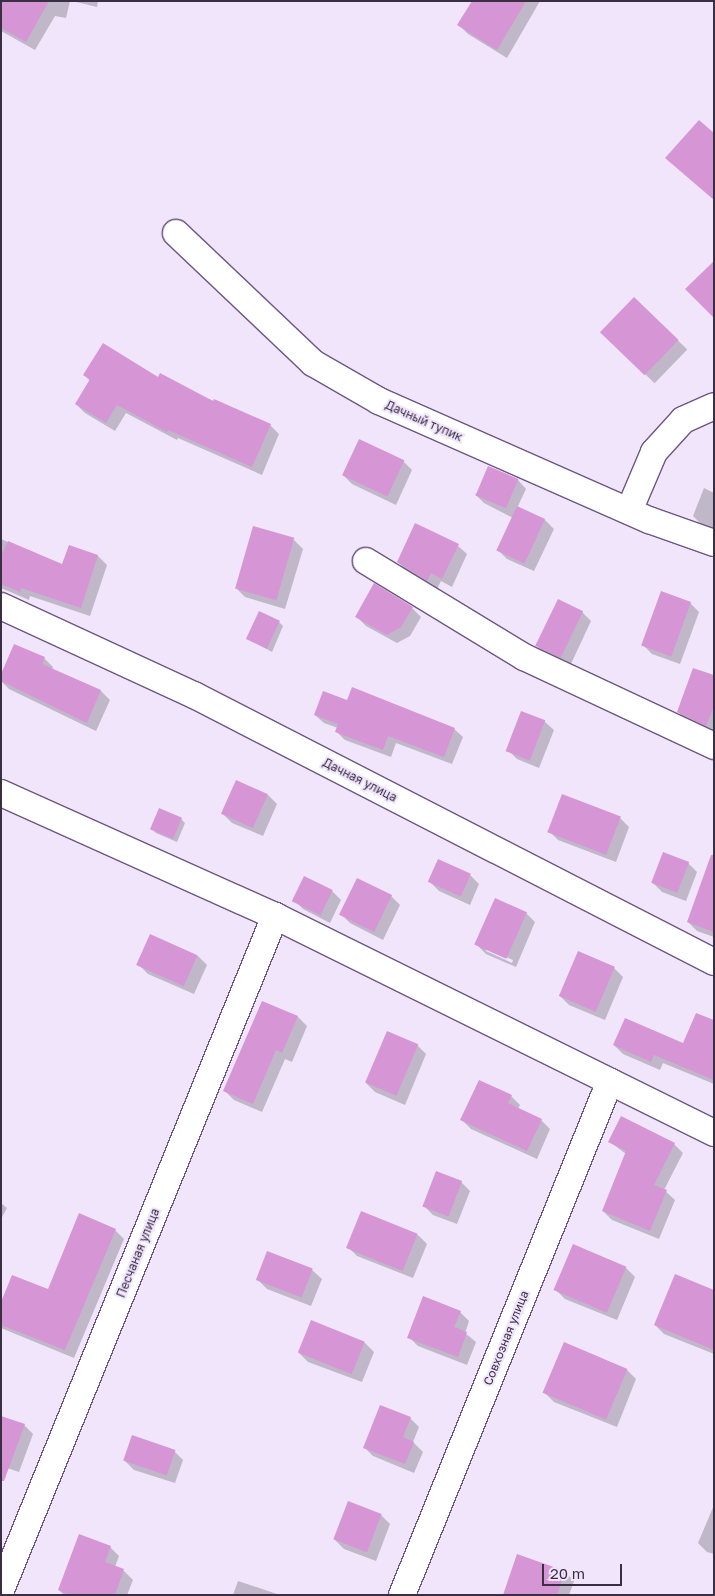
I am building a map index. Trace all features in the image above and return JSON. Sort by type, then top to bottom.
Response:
[{"type":"street","name":"Дачный тупик","points":[[176,234],[313,363],[379,401],[629,511],[714,543]]},
{"type":"street","points":[[629,511],[654,452],[683,420],[714,406]]},
{"type":"street","points":[[366,562],[524,657],[714,746]]},
{"type":"street","name":"Дачная улица","points":[[1,606],[194,695],[714,962]]},
{"type":"street","points":[[1,793],[275,916],[714,1133]]},
{"type":"street","name":"Песчаная улица","points":[[1,1590],[275,916]]},
{"type":"street","name":"Совхозная улица","points":[[402,1595],[610,1081]]},
{"type":"building","points":[[1,1],[49,1],[26,42],[1,28]]},
{"type":"building","points":[[472,1],[526,1],[497,50],[457,25]]},
{"type":"building","points":[[699,120],[714,133],[714,200],[665,158]]},
{"type":"building","points":[[714,261],[714,318],[685,289]]},
{"type":"building","points":[[634,297],[679,340],[645,375],[600,332]]},
{"type":"building","points":[[103,343],[158,377],[160,373],[213,401],[214,399],[271,424],[252,467],[168,430],[167,432],[117,405],[106,423],[75,404],[90,379],[83,375]]},
{"type":"building","points":[[359,439],[404,460],[387,496],[342,475]]},
{"type":"building","points":[[488,466],[518,479],[506,508],[475,495]]},
{"type":"building","points":[[517,506],[545,519],[524,564],[496,550]]},
{"type":"building","points":[[415,523],[459,544],[442,579],[431,573],[427,581],[397,562]]},
{"type":"building","points":[[253,526],[294,538],[276,600],[235,588]]},
{"type":"building","points":[[8,541],[62,564],[69,545],[98,555],[81,608],[21,588],[20,592],[1,584],[1,556]]},
{"type":"building","points":[[374,583],[413,607],[401,627],[387,635],[355,617]]},
{"type":"building","points":[[661,591],[691,602],[671,656],[641,646]]},
{"type":"building","points":[[558,599],[583,611],[560,658],[535,646]]},
{"type":"building","points":[[259,611],[280,621],[267,649],[246,639]]},
{"type":"building","points":[[14,644],[45,657],[42,664],[101,690],[87,723],[1,681],[1,674]]},
{"type":"building","points":[[693,668],[714,675],[714,706],[706,726],[677,712]]},
{"type":"building","points":[[352,687],[455,728],[444,757],[388,736],[383,750],[335,732],[338,724],[314,715],[323,691],[347,700]]},
{"type":"building","points":[[521,711],[545,720],[530,760],[506,751]]},
{"type":"building","points":[[236,780],[268,794],[253,828],[221,814]]},
{"type":"building","points":[[562,794],[621,817],[606,855],[547,832]]},
{"type":"building","points":[[159,808],[182,818],[173,839],[150,829]]},
{"type":"building","points":[[663,852],[689,862],[677,893],[651,883]]},
{"type":"building","points":[[711,855],[714,855],[714,932],[687,922]]},
{"type":"building","points":[[438,859],[471,874],[461,896],[428,882]]},
{"type":"building","points":[[304,876],[333,890],[320,915],[292,901]]},
{"type":"building","points":[[357,878],[392,895],[374,932],[339,915]]},
{"type":"building","points":[[495,898],[527,912],[506,959],[474,945]]},
{"type":"building","points":[[150,934],[198,955],[184,986],[136,965]]},
{"type":"building","points":[[578,951],[615,967],[596,1012],[559,996]]},
{"type":"building","points":[[262,1001],[298,1016],[282,1053],[276,1050],[253,1104],[223,1091]]},
{"type":"building","points":[[696,1013],[714,1020],[714,1080],[654,1055],[651,1062],[613,1045],[625,1018],[683,1043]]},
{"type":"building","points":[[387,1031],[418,1044],[396,1096],[365,1083]]},
{"type":"building","points":[[479,1080],[512,1095],[508,1103],[542,1119],[527,1151],[460,1120]]},
{"type":"building","points":[[621,1116],[675,1143],[654,1185],[667,1190],[650,1231],[602,1211],[626,1151],[608,1142]]},
{"type":"building","points":[[436,1171],[462,1181],[449,1217],[422,1206]]},
{"type":"building","points":[[361,1211],[418,1234],[403,1271],[346,1248]]},
{"type":"building","points":[[79,1213],[116,1229],[65,1350],[1,1325],[1,1302],[12,1275],[48,1289]]},
{"type":"building","points":[[573,1244],[626,1267],[607,1313],[553,1290]]},
{"type":"building","points":[[267,1251],[313,1269],[302,1298],[256,1280]]},
{"type":"building","points":[[675,1274],[714,1290],[714,1350],[654,1325]]},
{"type":"building","points":[[423,1296],[461,1311],[454,1327],[467,1332],[458,1357],[407,1338]]},
{"type":"building","points":[[311,1320],[365,1342],[352,1374],[298,1352]]},
{"type":"building","points":[[564,1342],[628,1369],[606,1420],[543,1393]]},
{"type":"building","points":[[380,1405],[411,1417],[403,1437],[414,1442],[405,1464],[363,1448]]},
{"type":"building","points":[[1,1416],[25,1424],[4,1481],[1,1481]]},
{"type":"building","points":[[132,1435],[175,1450],[167,1476],[123,1461]]},
{"type":"building","points":[[348,1501],[382,1514],[367,1552],[333,1539]]},
{"type":"building","points":[[79,1534],[111,1546],[105,1562],[124,1569],[115,1595],[69,1595],[58,1590]]},
{"type":"building","points":[[517,1554],[565,1571],[557,1595],[503,1595]]}]
